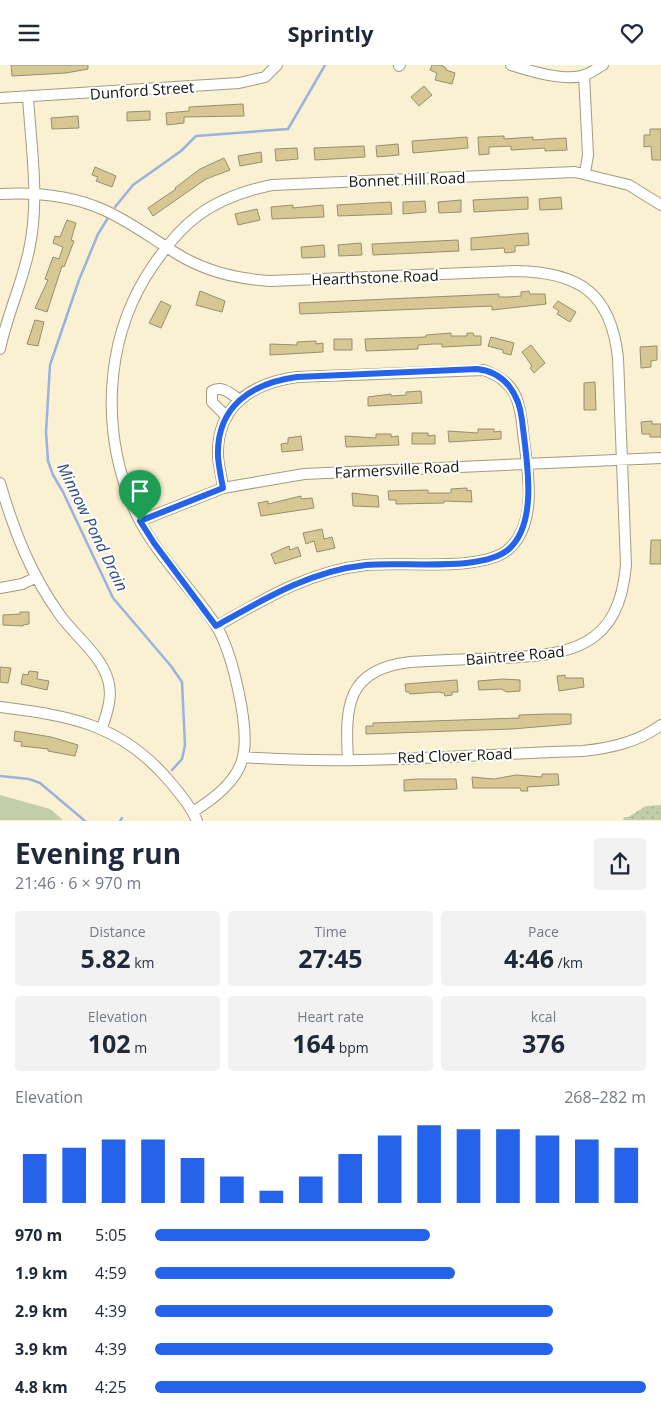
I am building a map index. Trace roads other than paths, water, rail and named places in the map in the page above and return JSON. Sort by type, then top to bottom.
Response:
[{"type":"street","name":"Dunford Street","points":[[0,98],[239,83],[265,77],[277,65]]},
{"type":"street","points":[[511,65],[535,73],[584,75],[603,65]]},
{"type":"street","points":[[584,75],[588,155],[585,173]]},
{"type":"street","points":[[0,349],[9,312],[29,249],[32,227],[33,194],[28,97]]},
{"type":"street","name":"Bonnet Hill Road","points":[[243,757],[244,739],[238,689],[227,649],[216,626],[154,543],[140,521],[131,503],[116,451],[113,427],[112,382],[116,355],[128,311],[140,287],[167,247],[187,225],[224,198],[272,185],[585,173],[629,185],[661,205]]},
{"type":"street","name":"Hearthstone Road","points":[[0,194],[63,196],[104,209],[204,267],[247,279],[262,281],[516,271],[550,273],[574,280],[602,306],[616,342],[622,459]]},
{"type":"street","points":[[216,626],[276,592],[303,579],[322,574],[366,565],[463,563],[489,560],[504,554],[520,535],[528,506],[521,408],[513,388],[503,379],[484,370],[297,377],[269,382],[252,390],[240,400],[227,417],[219,443],[218,458],[223,488]]},
{"type":"street","points":[[227,417],[212,402],[212,391],[217,388],[223,389],[240,400]]},
{"type":"street","name":"Farmersville Road","points":[[140,521],[223,488],[278,477],[325,472],[661,457]]},
{"type":"street","name":"Baintree Road","points":[[348,760],[346,725],[349,702],[363,680],[373,673],[396,663],[528,657],[567,652],[594,638],[603,628],[620,598],[625,580],[622,459]]},
{"type":"street","points":[[0,483],[20,543],[35,578],[68,627],[103,667],[108,679],[111,691],[102,728]]},
{"type":"street","points":[[0,588],[22,584],[35,578]]},
{"type":"street","points":[[0,707],[46,713],[102,728],[126,742],[152,762],[181,795],[195,816],[232,778],[243,757]]},
{"type":"street","name":"Red Clover Road","points":[[243,757],[291,761],[348,760],[582,751],[619,745],[638,739],[661,725]]},
{"type":"waterway","name":"Minnow Pond Drain","points":[[115,207],[133,185],[181,151],[196,136],[288,129],[325,65]]},
{"type":"waterway","name":"Minnow Pond Drain","points":[[108,218],[98,234],[79,280],[50,365],[46,432],[48,461],[113,598],[171,666],[182,682],[185,745],[182,759],[172,770]]},
{"type":"waterway","name":"Minnow Pond Drain","points":[[0,776],[29,779],[40,783],[85,821]]}]
